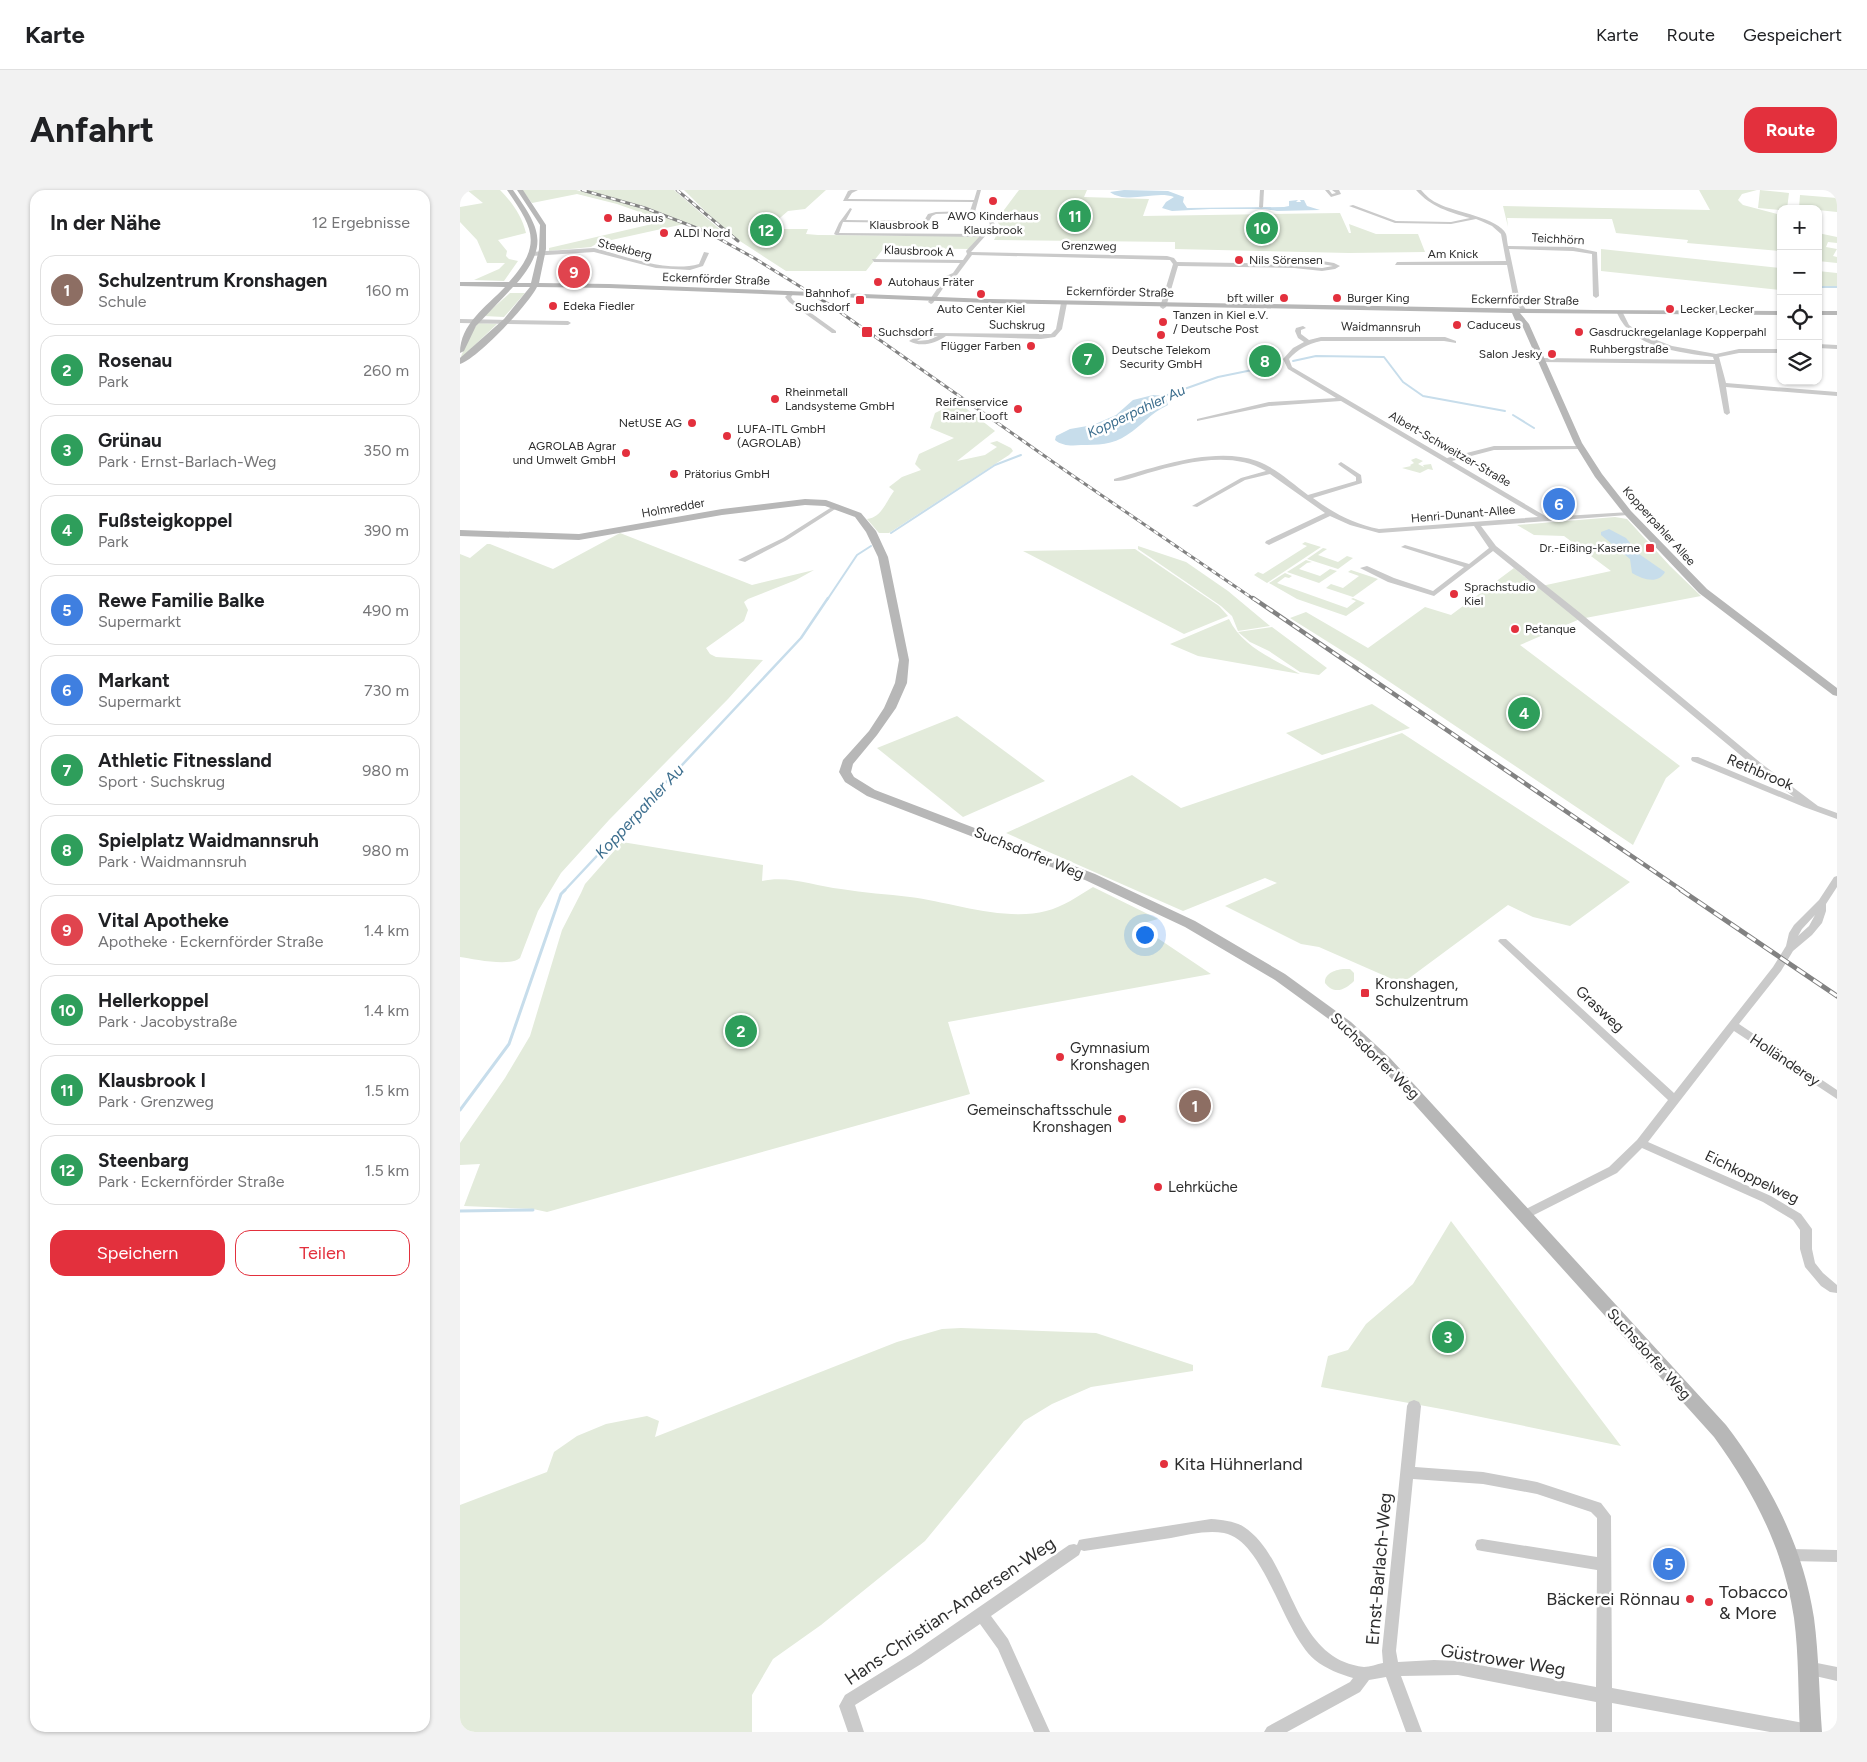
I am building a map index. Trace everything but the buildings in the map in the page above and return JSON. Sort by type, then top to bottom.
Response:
[{"type":"main road","points":[[524,209],[533,208]]},
{"type":"street","points":[[460,351],[467,334],[476,321],[511,286],[531,254],[534,230],[524,209],[510,190]]},
{"type":"street","points":[[460,362],[503,322],[533,287],[542,254],[543,228],[533,208],[520,190]]},
{"type":"street","points":[[856,190],[850,192],[845,200],[975,200]]},
{"type":"street","points":[[972,212],[979,190]]},
{"type":"street","points":[[1261,207],[1262,190]]},
{"type":"street","points":[[1327,190],[1331,196],[1339,194],[1334,190]]},
{"type":"street","points":[[1418,190],[1434,204],[1497,227],[1503,233],[1517,301],[1515,304],[1520,312]]},
{"type":"street","points":[[1351,206],[1392,221],[1403,223],[1451,223],[1474,218]]},
{"type":"street","points":[[850,208],[843,221],[921,222],[936,213],[972,212]]},
{"type":"street","points":[[932,300],[948,277],[955,274],[979,239],[984,236],[993,223],[974,216],[972,212]]},
{"type":"street","name":"Klausbrook B","points":[[841,223],[836,234],[984,236]]},
{"type":"street","name":"Teichhörn","points":[[1506,247],[1573,249],[1596,253],[1596,296]]},
{"type":"street","name":"Steekberg","points":[[531,254],[594,250],[648,265],[690,268],[702,265],[706,253]]},
{"type":"street","name":"Grenzweg","points":[[969,253],[1167,258],[1172,259],[1176,264],[1294,266]]},
{"type":"street","name":"Klausbrook A","points":[[874,260],[964,262]]},
{"type":"street","name":"Am Knick","points":[[1397,264],[1509,263]]},
{"type":"street","points":[[1164,306],[1176,264]]},
{"type":"street","points":[[1331,264],[1337,267],[1311,269],[1294,266],[1331,264]]},
{"type":"street","name":"Eckernförder Straße","points":[[460,286],[790,294],[1064,304],[1620,314],[1777,314]]},
{"type":"street","points":[[790,294],[791,301],[834,332]]},
{"type":"street","name":"Suchskrug","points":[[944,335],[1054,336],[1059,329],[1064,304]]},
{"type":"street","name":"Kopperpahler Allee","points":[[1520,312],[1579,445],[1598,476],[1628,514],[1703,591],[1837,693]]},
{"type":"street","points":[[1620,314],[1629,329],[1648,338],[1674,348],[1717,359],[1739,351],[1777,351]]},
{"type":"street","points":[[1822,314],[1837,314]]},
{"type":"street","points":[[460,321],[568,324]]},
{"type":"street","points":[[1302,328],[1298,328],[1297,332],[1301,339],[1308,342]]},
{"type":"street","name":"Waidmannsruh","points":[[1290,368],[1286,360],[1288,355],[1295,348],[1308,342],[1335,338],[1445,339],[1454,342]]},
{"type":"street","points":[[1822,346],[1837,347]]},
{"type":"street","points":[[1717,359],[1727,413]]},
{"type":"street","name":"Ruhbergstraße","points":[[1540,360],[1717,359]]},
{"type":"street","name":"Albert-Schweitzer-Straße","points":[[1290,368],[1546,519]]},
{"type":"street","points":[[1723,385],[1837,394]]},
{"type":"street","points":[[1199,420],[1269,404],[1342,399]]},
{"type":"street","points":[[1448,460],[1494,448],[1579,445]]},
{"type":"street","name":"Henri-Dunant-Allee","points":[[1116,480],[1188,462],[1210,459],[1251,461],[1356,527],[1379,531],[1628,514]]},
{"type":"street","points":[[1308,497],[1360,482],[1359,476],[1341,464]]},
{"type":"street","points":[[1195,506],[1242,478],[1271,472]]},
{"type":"street","name":"Holmredder","points":[[460,533],[579,537],[722,512],[811,502],[837,506],[858,515],[866,522],[876,539]]},
{"type":"street","points":[[742,560],[785,539],[837,506]]},
{"type":"street","points":[[1270,543],[1319,517],[1331,513]]},
{"type":"street","points":[[1477,525],[1493,548],[1576,614],[1759,766],[1815,808],[1837,816]]},
{"type":"street","name":"Suchsdorfer Weg","points":[[876,539],[883,557],[900,632],[904,660],[903,671],[899,689],[890,708],[847,762],[845,772],[849,779],[872,793],[1090,877],[1154,906],[1229,946],[1280,977],[1346,1025],[1385,1062],[1714,1424],[1743,1460],[1774,1514],[1790,1555],[1802,1602],[1810,1732]]},
{"type":"street","points":[[1406,547],[1469,566]]},
{"type":"street","points":[[1364,568],[1391,580],[1434,594],[1493,548]]},
{"type":"street","name":"Rethbrook","points":[[1696,759],[1793,801],[1815,808]]},
{"type":"street","points":[[1524,1215],[1613,1170],[1641,1143],[1777,969],[1791,947],[1809,933],[1818,922],[1822,911],[1821,903],[1837,879]]},
{"type":"street","name":"Grasweg","points":[[1504,941],[1675,1100]]},
{"type":"street","name":"Holländerey","points":[[1733,1025],[1837,1095]]},
{"type":"street","name":"Eichkoppelweg","points":[[1641,1143],[1767,1199],[1798,1217],[1806,1230],[1804,1248],[1808,1265],[1819,1278],[1834,1289]]},
{"type":"street","name":"Ernst-Barlach-Weg","points":[[1414,1406],[1389,1651],[1391,1669],[1414,1732]]},
{"type":"street","points":[[1407,1472],[1426,1476],[1483,1478],[1536,1488],[1596,1507],[1604,1516],[1604,1732]]},
{"type":"street","name":"Güstrower Weg","points":[[1078,1548],[1211,1525],[1238,1531],[1263,1556],[1299,1629],[1320,1655],[1338,1666],[1365,1674],[1391,1669],[1458,1668],[1590,1694],[1621,1696],[1810,1732]]},
{"type":"street","points":[[1482,1545],[1605,1565]]},
{"type":"street","name":"Hans-Christian-Andersen-Weg","points":[[856,1732],[847,1706],[850,1700],[982,1615],[1078,1548]]},
{"type":"street","points":[[1790,1555],[1815,1554],[1837,1556]]},
{"type":"street","points":[[982,1615],[1003,1644],[1042,1732]]},
{"type":"street","points":[[1807,1668],[1837,1674]]},
{"type":"street","points":[[1272,1732],[1355,1687],[1365,1674]]},
{"type":"green space","points":[[467,190],[500,190],[512,204],[522,221],[526,233],[498,240],[507,251],[506,256],[509,259],[518,261],[504,281],[474,280],[499,269],[505,263],[487,263],[477,240],[460,222],[460,207],[483,203]]},
{"type":"green space","points":[[522,190],[576,190],[638,206],[684,224],[598,243],[591,247],[549,251],[549,248],[665,221],[617,204],[577,194],[532,203]]},
{"type":"green space","points":[[585,190],[674,190],[730,238],[726,239],[647,207]]},
{"type":"green space","points":[[684,190],[826,190],[805,209],[788,211],[767,229],[808,229],[806,234],[818,235],[983,236],[971,249],[884,248],[866,271],[786,271],[726,232]]},
{"type":"green space","points":[[1019,190],[1087,190],[1084,197],[1149,199],[1143,216],[1340,213],[1349,233],[1351,233],[1349,224],[1376,234],[1418,234],[1425,252],[1349,253],[1175,249],[1175,242],[994,240],[1001,226],[998,223],[1001,214]]},
{"type":"green space","points":[[1699,190],[1757,190],[1742,194],[1738,200],[1743,205],[1777,214],[1777,251],[1687,243],[1688,240],[1616,233],[1612,219],[1507,218],[1508,227],[1503,206],[1710,210]]},
{"type":"green space","points":[[1760,190],[1789,193],[1788,205],[1777,205],[1777,210],[1758,208]]},
{"type":"green space","points":[[1800,195],[1837,198],[1837,212],[1822,210],[1822,205],[1799,205]]},
{"type":"green space","points":[[1822,234],[1837,237],[1837,243],[1828,242],[1826,247],[1837,249],[1833,256],[1837,257],[1837,263],[1822,261]]},
{"type":"green space","points":[[1601,249],[1777,268],[1777,290],[1601,271]]},
{"type":"green space","points":[[1822,271],[1837,273],[1837,286],[1822,286]]},
{"type":"green space","points":[[510,293],[525,293],[504,317],[484,316]]},
{"type":"green space","points":[[478,323],[497,324],[460,359],[469,336]]},
{"type":"green space","points":[[958,402],[995,431],[957,461],[985,455],[997,447],[990,443],[997,441],[1013,451],[889,533],[879,533],[867,519],[872,518],[883,509],[894,491],[889,487],[902,477],[921,470],[915,464],[919,454],[954,438],[930,428],[935,413]]},
{"type":"green space","points":[[1416,458],[1423,461],[1418,464],[1424,467],[1423,465],[1431,464],[1433,470],[1428,469],[1420,473],[1402,468],[1411,466],[1414,463],[1411,460]]},
{"type":"green space","points":[[1615,517],[1627,519],[1670,566],[1701,596],[1580,619],[1520,645],[1680,766],[1666,778],[1633,845],[1360,662],[1290,618],[1306,612],[1368,648],[1425,607],[1451,615],[1514,568],[1537,587],[1611,571],[1564,536],[1534,535],[1517,525]]},
{"type":"green space","points":[[620,533],[752,585],[814,570],[796,580],[748,599],[744,602],[748,610],[744,621],[706,648],[710,654],[716,657],[763,660],[728,699],[609,820],[561,873],[538,911],[520,958],[515,961],[500,962],[460,957],[460,554],[470,558],[487,544],[490,544],[553,569]]},
{"type":"green space","points":[[1305,542],[1321,547],[1267,583],[1254,575],[1258,572],[1263,574],[1307,546],[1302,544]]},
{"type":"green space","points":[[1138,546],[1186,562],[1228,591],[1270,626],[1238,631],[1232,616],[1221,606],[1138,549]]},
{"type":"green space","points":[[1323,548],[1327,549],[1318,555],[1338,562],[1347,556],[1353,558],[1338,569],[1307,559]]},
{"type":"green space","points":[[1135,549],[1219,606],[1228,616],[1184,634],[1023,551]]},
{"type":"green space","points":[[1306,560],[1312,562],[1299,569],[1320,576],[1330,569],[1337,571],[1319,583],[1287,572]]},
{"type":"green space","points":[[1351,570],[1378,579],[1353,597],[1326,588],[1331,584],[1343,588],[1359,576],[1348,572]]},
{"type":"green space","points":[[1285,573],[1292,576],[1289,578],[1285,577],[1277,583],[1347,608],[1356,601],[1351,599],[1353,598],[1365,603],[1346,616],[1297,599],[1269,583]]},
{"type":"green space","points":[[1229,619],[1235,629],[1250,645],[1300,674],[1198,656],[1170,644]]},
{"type":"green space","points":[[1272,627],[1327,668],[1319,675],[1300,672],[1269,651],[1250,642],[1238,632]]},
{"type":"green space","points":[[1372,704],[1410,728],[1322,755],[1286,733]]},
{"type":"green space","points":[[957,716],[1045,781],[963,817],[877,748]]},
{"type":"green space","points":[[1402,733],[1630,882],[1570,926],[1533,917],[1508,905],[1408,979],[1392,979],[1319,947],[1301,944],[1225,906],[1277,883],[1265,878],[1183,911],[1006,833],[1132,775],[1181,808]]},
{"type":"green space","points":[[622,842],[763,865],[762,881],[772,879],[792,880],[831,888],[926,899],[996,913],[1030,914],[1046,911],[1064,904],[1093,887],[1158,919],[1140,924],[1144,929],[1211,974],[948,1022],[970,1094],[547,1212],[533,1209],[464,1206],[480,1164],[460,1165],[460,1143],[505,1078],[530,1036],[562,930],[585,884]]},
{"type":"green space","points":[[1350,969],[1354,973],[1354,981],[1340,990],[1328,987],[1325,983],[1326,977],[1333,971]]},
{"type":"green space","points":[[1451,1221],[1621,1446],[1447,1410],[1321,1387],[1328,1356],[1348,1350],[1366,1324],[1413,1284]]},
{"type":"green space","points":[[942,1329],[1096,1333],[1193,1365],[1193,1371],[1091,1387],[1052,1404],[1024,1421],[925,1541],[821,1625],[773,1659],[752,1695],[752,1732],[460,1732],[460,1505],[547,1472],[554,1452],[577,1436],[606,1424],[647,1416],[659,1421],[655,1437],[897,1342]]},
{"type":"water","points":[[1124,190],[1168,191],[1184,197],[1183,202],[1187,208],[1284,207],[1289,206],[1289,201],[1298,200],[1296,202],[1301,202],[1300,200],[1304,200],[1307,206],[1320,210],[1210,209],[1172,211],[1162,208],[1166,202],[1174,197],[1158,195],[1124,197],[1110,192]]},
{"type":"water","points":[[1153,395],[1165,396],[1168,405],[1116,441],[1105,444],[1074,445],[1064,444],[1055,440],[1056,436],[1070,429],[1093,425],[1116,415],[1133,400]]},
{"type":"water","points":[[1609,529],[1626,538],[1639,554],[1665,572],[1662,576],[1650,580],[1632,573],[1630,559],[1601,535],[1601,532]]},
{"type":"waterway","points":[[1822,287],[1837,287]]},
{"type":"waterway","name":"Kopperpahler Au","points":[[1293,361],[1316,356],[1384,357],[1403,382],[1423,396],[1505,411]]},
{"type":"waterway","name":"Kopperpahler Au","points":[[1162,397],[1218,377],[1272,366]]},
{"type":"waterway","name":"Kopperpahler Au","points":[[1513,415],[1534,428]]},
{"type":"waterway","name":"Kopperpahler Au","points":[[891,533],[995,465],[1021,455]]},
{"type":"waterway","name":"Kopperpahler Au","points":[[827,600],[857,555],[871,546]]},
{"type":"waterway","name":"Kopperpahler Au","points":[[564,891],[801,638],[828,598]]},
{"type":"waterway","name":"Kopperpahler Au","points":[[460,1110],[509,1044],[561,894],[564,891]]},
{"type":"waterway","points":[[460,1211],[533,1210]]},
{"type":"railway","points":[[582,190],[645,208],[707,232],[754,258],[830,305],[1063,469],[1255,600]]},
{"type":"railway","points":[[677,190],[738,241]]},
{"type":"railway","points":[[1253,598],[1683,891]]},
{"type":"railway","points":[[1681,890],[1837,996]]},
{"type":"place","name":"AWO Kinderhaus Klausbrook","points":[[993,201]]},
{"type":"place","name":"Klausbrook I","points":[[1075,216]]},
{"type":"place","name":"Bauhaus","points":[[608,218]]},
{"type":"place","name":"Hellerkoppel","points":[[1262,228]]},
{"type":"place","name":"Steenbarg","points":[[766,230]]},
{"type":"place","name":"ALDI Nord","points":[[664,233]]},
{"type":"place","name":"Nils Sörensen","points":[[1239,260]]},
{"type":"place","name":"Vital Apotheke","points":[[574,272]]},
{"type":"place","name":"Autohaus Fräter","points":[[878,282]]},
{"type":"place","name":"Auto Center Kiel","points":[[981,294]]},
{"type":"place","name":"bft willer","points":[[1284,298]]},
{"type":"place","name":"Burger King","points":[[1337,298]]},
{"type":"place","name":"Bahnhof Suchsdorf","points":[[860,300]]},
{"type":"place","name":"Edeka Fiedler","points":[[553,306]]},
{"type":"place","name":"Lecker Lecker","points":[[1670,309]]},
{"type":"place","name":"Tanzen in Kiel e.V. / Deutsche Post","points":[[1163,322]]},
{"type":"place","name":"Caduceus","points":[[1457,325]]},
{"type":"place","name":"Suchsdorf","points":[[867,332]]},
{"type":"place","name":"Gasdruckregelanlage Kopperpahl","points":[[1579,332]]},
{"type":"place","name":"Deutsche Telekom Security GmbH","points":[[1161,335]]},
{"type":"place","name":"Flügger Farben","points":[[1031,346]]},
{"type":"place","name":"Salon Jesky","points":[[1552,354]]},
{"type":"place","name":"Athletic Fitnessland","points":[[1088,359]]},
{"type":"place","name":"Spielplatz Waidmannsruh","points":[[1265,361]]},
{"type":"place","name":"Rheinmetall Landsysteme GmbH","points":[[775,399]]},
{"type":"place","name":"Reifenservice Rainer Looft","points":[[1018,409]]},
{"type":"place","name":"NetUSE AG","points":[[692,423]]},
{"type":"place","name":"LUFA-ITL GmbH (AGROLAB)","points":[[727,436]]},
{"type":"place","name":"AGROLAB Agrar und Umwelt GmbH","points":[[626,453]]},
{"type":"place","name":"Prätorius GmbH","points":[[674,474]]},
{"type":"place","name":"Markant","points":[[1559,504]]},
{"type":"place","name":"Dr.-Eißing-Kaserne","points":[[1650,548]]},
{"type":"place","name":"Sprachstudio Kiel","points":[[1454,594]]},
{"type":"place","name":"Petanque","points":[[1515,629]]},
{"type":"place","name":"Fußsteigkoppel","points":[[1524,713]]},
{"type":"place","name":"Kronshagen, Schulzentrum","points":[[1365,993]]},
{"type":"place","name":"Rosenau","points":[[741,1031]]},
{"type":"place","name":"Gymnasium Kronshagen","points":[[1060,1057]]},
{"type":"place","name":"Schulzentrum Kronshagen","points":[[1195,1106]]},
{"type":"place","name":"Gemeinschaftsschule Kronshagen","points":[[1122,1119]]},
{"type":"place","name":"Lehrküche","points":[[1158,1187]]},
{"type":"place","name":"Grünau","points":[[1448,1337]]},
{"type":"place","name":"Kita Hühnerland","points":[[1164,1464]]},
{"type":"place","name":"Rewe Familie Balke","points":[[1669,1564]]},
{"type":"place","name":"Bäckerei Rönnau","points":[[1690,1599]]},
{"type":"place","name":"Tobacco & More","points":[[1709,1602]]}]
